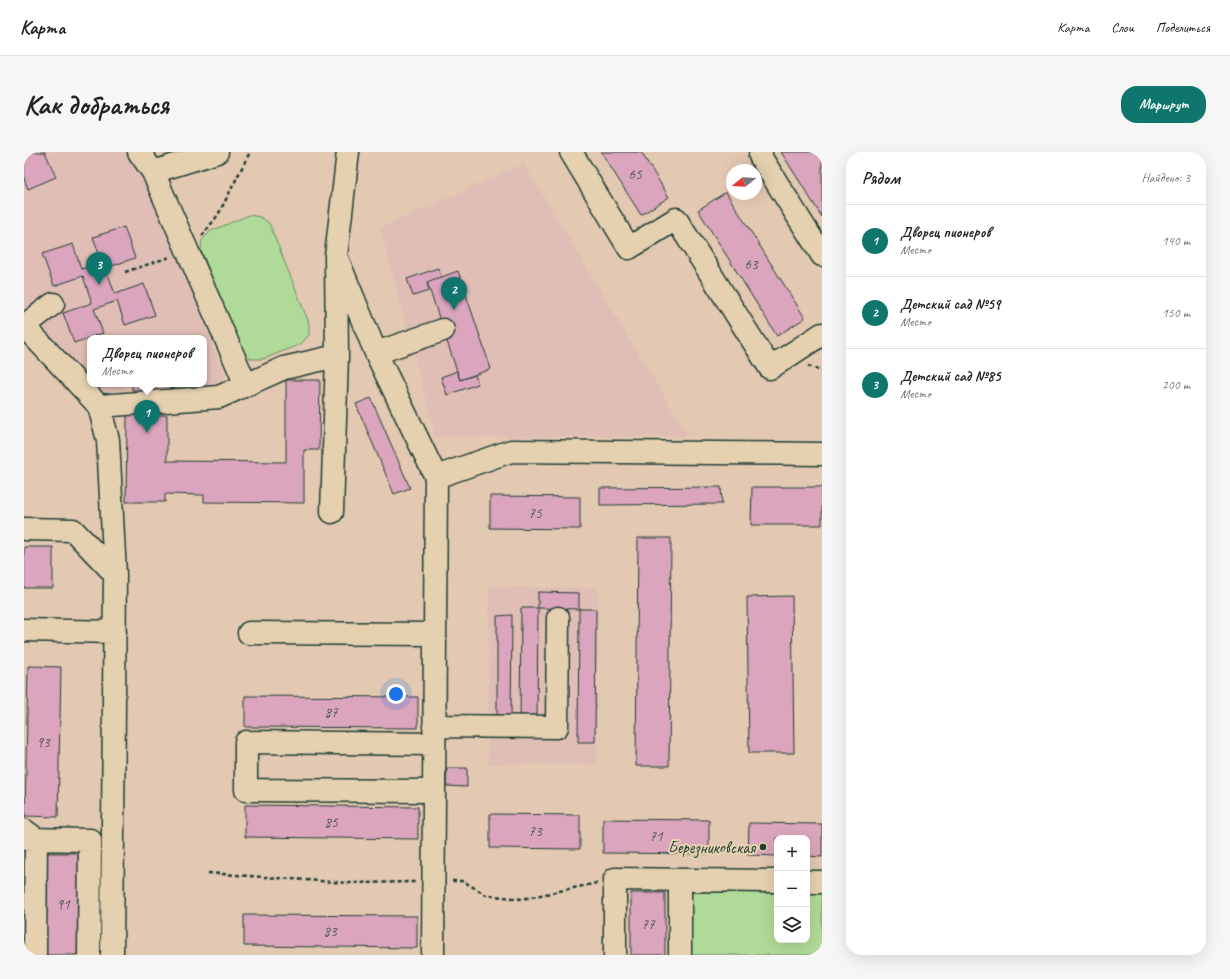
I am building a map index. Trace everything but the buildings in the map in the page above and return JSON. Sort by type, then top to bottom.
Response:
[{"type":"lane","points":[[140,152],[153,172],[246,385]]},
{"type":"lane","points":[[153,172],[217,152]]},
{"type":"lane","points":[[332,512],[337,356],[336,256],[348,152]]},
{"type":"lane","points":[[571,152],[629,248],[676,219],[770,368],[822,334]]},
{"type":"lane","points":[[761,152],[760,156],[822,255]]},
{"type":"lane","points":[[336,256],[376,352],[436,477],[433,955]]},
{"type":"lane","points":[[53,304],[24,326],[99,406],[108,440],[115,574],[112,955]]},
{"type":"lane","points":[[376,352],[443,330]]},
{"type":"lane","points":[[99,406],[219,397],[284,368],[337,356]]},
{"type":"lane","points":[[436,477],[511,451],[822,454]]},
{"type":"lane","points":[[24,529],[73,530],[115,574]]},
{"type":"lane","points":[[434,792],[246,790],[246,742],[434,735],[558,727],[558,618]]},
{"type":"lane","points":[[24,630],[115,632]]},
{"type":"lane","points":[[250,633],[435,634]]},
{"type":"lane","points":[[35,955],[28,836],[113,840]]},
{"type":"lane","points":[[89,955],[90,840]]},
{"type":"lane","points":[[615,955],[615,879],[774,881]]},
{"type":"lane","points":[[680,880],[680,955]]},
{"type":"lane","points":[[810,882],[822,882]]},
{"type":"path","points":[[125,272],[188,251],[199,241],[218,215],[250,152]]},
{"type":"shaded area","points":[[24,152],[126,152],[148,182],[178,254],[226,380],[220,391],[162,391],[162,387],[207,387],[207,335],[87,335],[87,383],[24,311]]},
{"type":"shaded area","points":[[524,164],[688,436],[436,437],[380,228]]},
{"type":"shaded area","points":[[90,387],[124,387],[124,392],[94,391]]},
{"type":"shaded area","points":[[489,587],[598,588],[597,764],[488,764]]},
{"type":"green space","points":[[249,215],[260,217],[269,223],[309,323],[309,335],[301,344],[263,359],[251,359],[242,351],[201,250],[202,240],[211,231]]},
{"type":"green space","points":[[689,892],[774,893],[774,943],[810,943],[810,893],[822,893],[822,955],[689,955]]},
{"type":"place","name":"Детский сад №85","points":[[99,285]]},
{"type":"place","name":"Детский сад №59","points":[[454,310]]},
{"type":"place","name":"Дворец пионеров","points":[[147,433]]},
{"type":"place","name":"Березниковская","points":[[763,847]]}]
